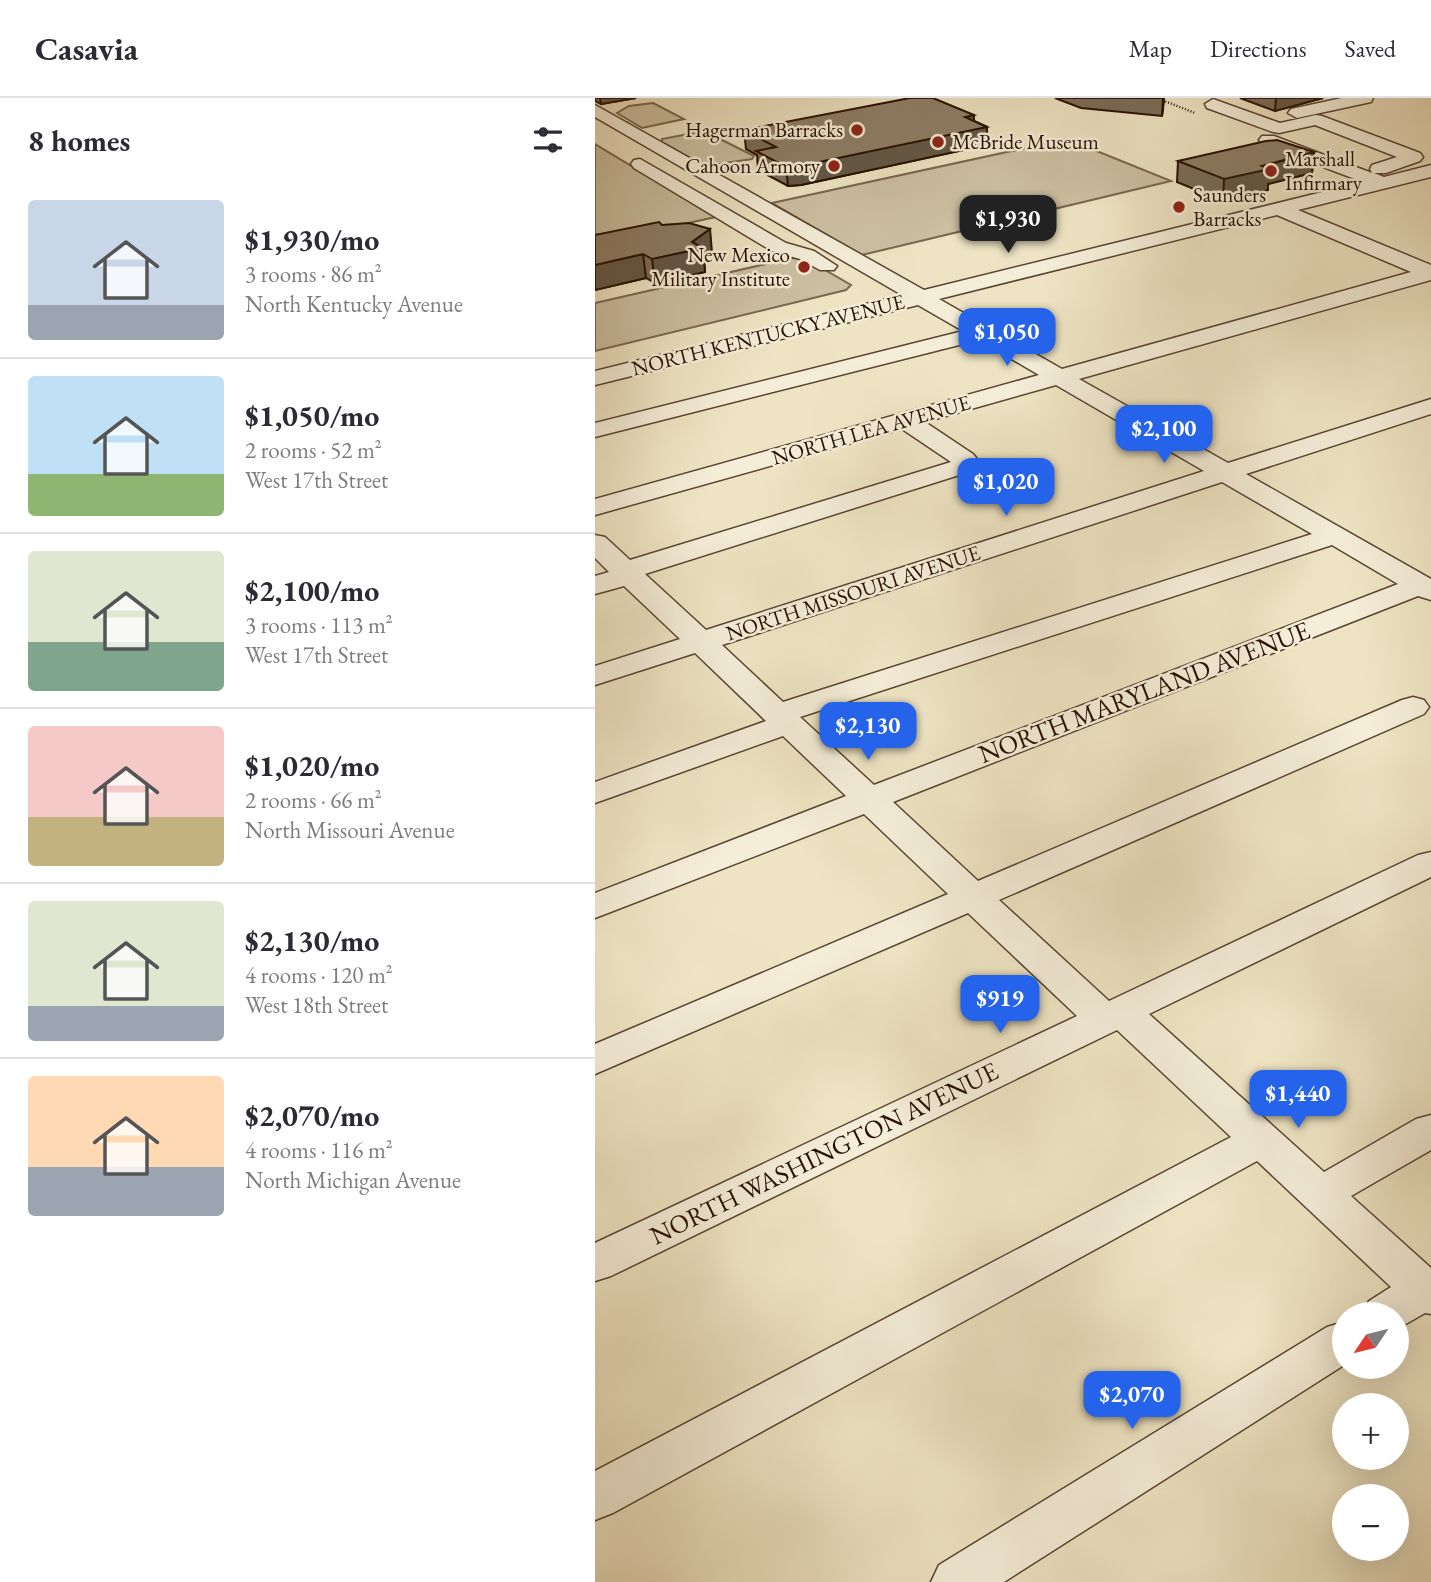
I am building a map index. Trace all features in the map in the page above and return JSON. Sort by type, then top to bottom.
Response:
[{"type":"street","points":[[1247,124],[1365,98]]},
{"type":"street","points":[[1213,104],[1247,124],[1309,155],[1303,160],[1308,165],[1336,165],[1378,177],[1414,157],[1315,120],[1279,128],[1247,124]]},
{"type":"street","points":[[595,110],[1425,588]]},
{"type":"street","points":[[1247,124],[1378,177]]},
{"type":"street","points":[[650,142],[614,146],[779,247],[807,255],[845,276],[878,282],[888,280]]},
{"type":"street","name":"NORTH KENTUCKY AVENUE","points":[[595,378],[1335,195],[1378,177],[1431,171]]},
{"type":"street","points":[[712,207],[749,200]]},
{"type":"street","points":[[1279,209],[1431,273]]},
{"type":"street","name":"NORTH LEA AVENUE","points":[[595,507],[1431,273]]},
{"type":"street","points":[[595,430],[981,334]]},
{"type":"street","name":"NORTH MISSOURI AVENUE","points":[[595,676],[1431,406]]},
{"type":"street","points":[[616,577],[963,466],[964,459],[905,420]]},
{"type":"street","points":[[595,793],[782,719],[1333,536]]},
{"type":"street","points":[[595,543],[616,577],[701,642],[974,898],[1261,1140],[1428,1293],[1409,1302]]},
{"type":"street","name":"NORTH MARYLAND AVENUE","points":[[595,906],[867,799],[1425,588]]},
{"type":"street","points":[[595,1060],[1413,706]]},
{"type":"street","name":"NORTH WASHINGTON AVENUE","points":[[595,1263],[1431,863]]},
{"type":"street","points":[[1320,1194],[1431,1130]]},
{"type":"street","points":[[595,1497],[1261,1140]]},
{"type":"street","points":[[958,1582],[1332,1348]]},
{"type":"shaded area","points":[[653,103],[684,119],[642,128],[617,113],[629,106]]},
{"type":"shaded area","points":[[704,131],[754,156],[752,159],[705,166],[662,142],[662,139]]},
{"type":"shaded area","points":[[1067,139],[1171,181],[862,255],[772,203]]},
{"type":"shaded area","points":[[595,144],[716,217],[595,243]]},
{"type":"shaded area","points":[[792,258],[806,259],[851,285],[846,290],[595,351],[595,303]]},
{"type":"building","points":[[910,98],[933,98],[974,115],[965,117],[987,127],[786,167],[756,151],[776,147],[744,130]]},
{"type":"building","points":[[1277,140],[1314,152],[1262,166],[1270,169],[1224,179],[1178,161],[1266,141]]},
{"type":"building","points":[[659,222],[662,225],[689,223],[710,229],[692,242],[703,248],[652,259],[643,254],[595,265],[595,235]]},
{"type":"place","name":"Hagerman Barracks","points":[[857,130]]},
{"type":"place","name":"McBride Museum","points":[[938,142]]},
{"type":"place","name":"Cahoon Armory","points":[[834,166]]},
{"type":"place","name":"Marshall Infirmary","points":[[1271,171]]},
{"type":"place","name":"Saunders Barracks","points":[[1179,207]]},
{"type":"place","name":"New Mexico Military Institute","points":[[804,267]]}]
